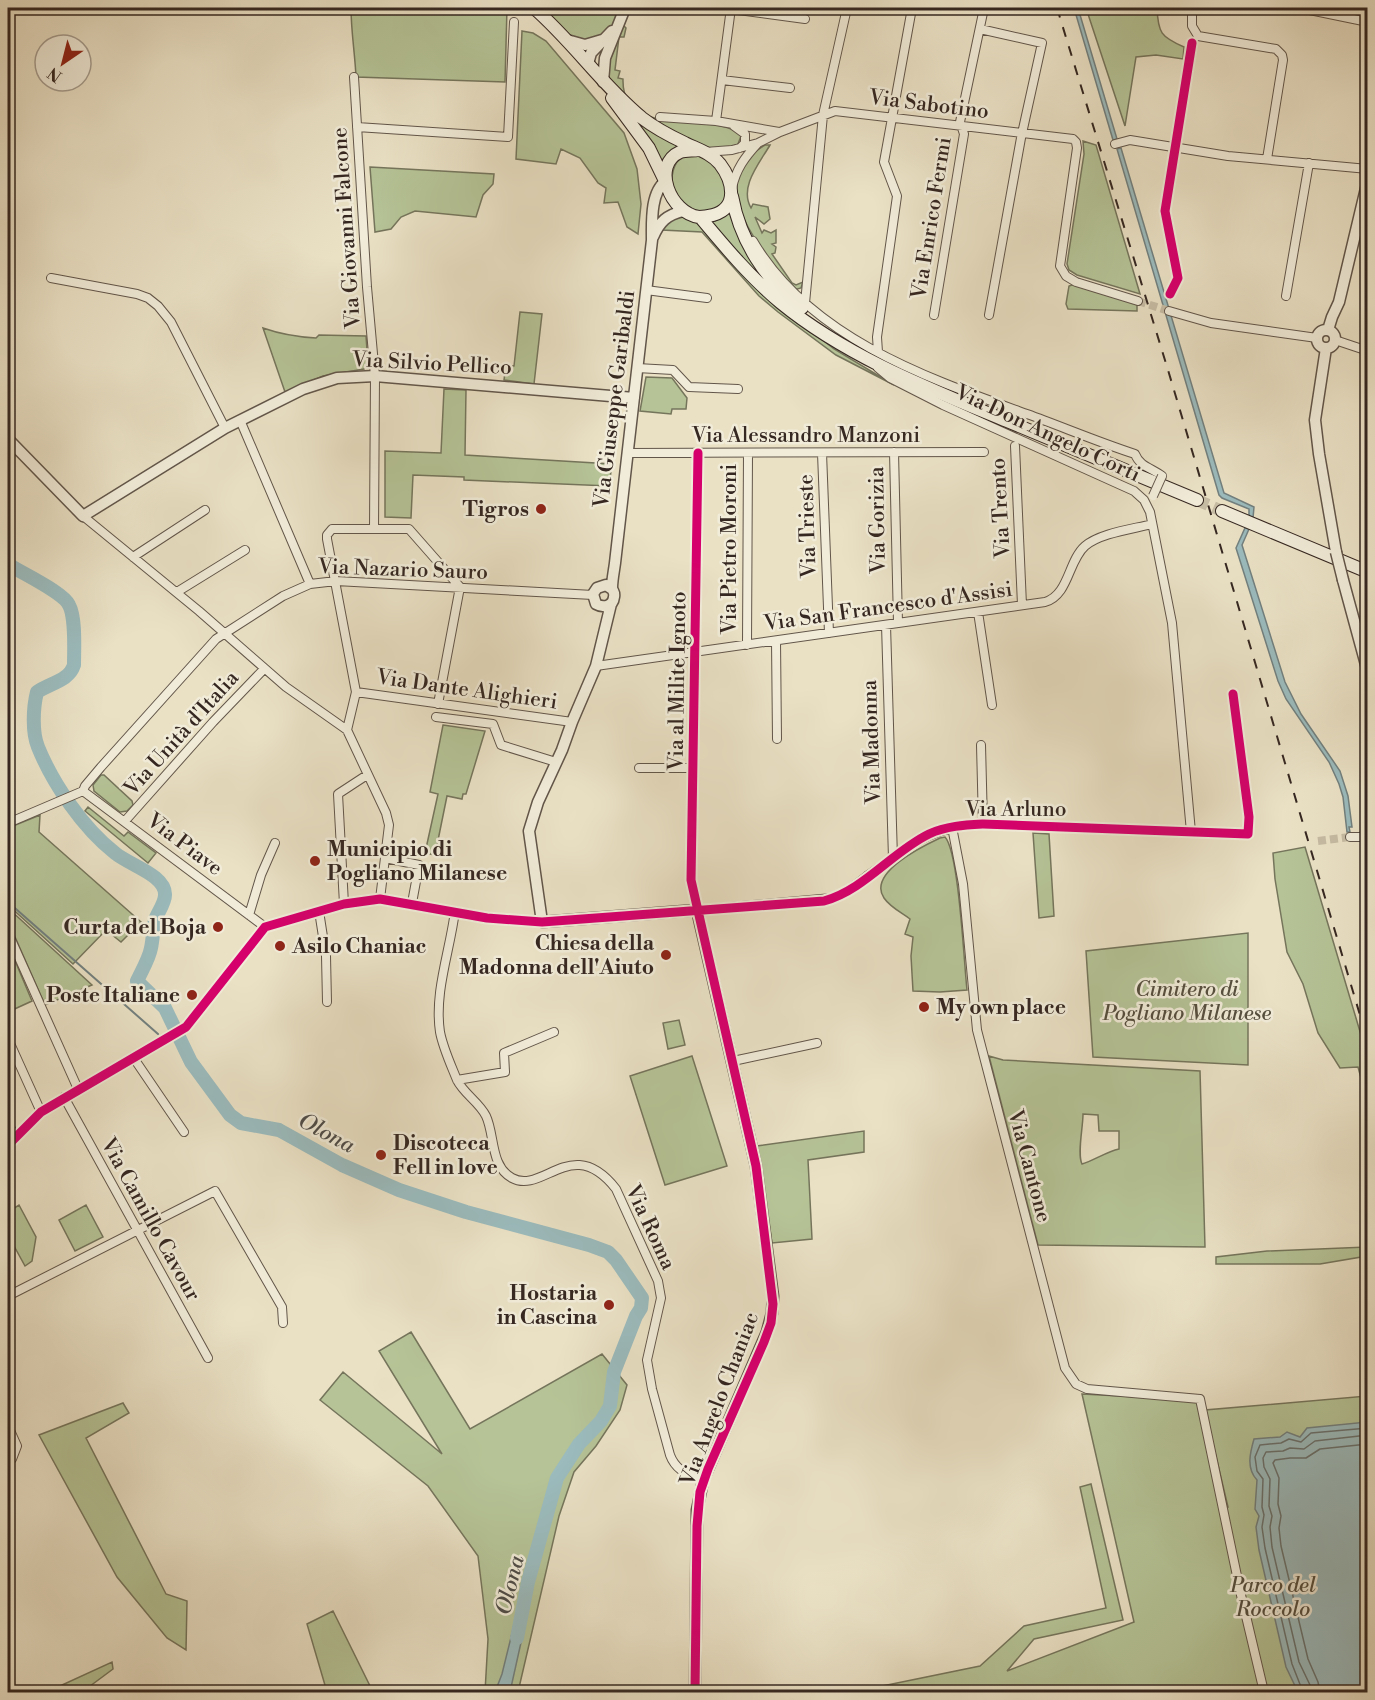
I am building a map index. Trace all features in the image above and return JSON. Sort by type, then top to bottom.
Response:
[{"type":"main road","points":[[534,8],[567,40],[604,83],[644,119],[719,163],[732,191],[735,210],[747,243],[772,280],[793,302],[863,351],[957,400],[1197,500]]},
{"type":"main road","points":[[604,83],[608,93],[654,154],[672,199],[683,211],[700,217],[737,259],[782,303],[833,339],[863,351]]},
{"type":"main road","points":[[665,181],[669,166],[675,156],[682,152],[701,151]]},
{"type":"main road","points":[[700,217],[723,211],[730,202],[732,191]]},
{"type":"main road","points":[[1222,511],[1368,572]]},
{"type":"street","points":[[716,121],[731,8],[804,19]]},
{"type":"street","points":[[805,303],[823,115],[847,8]]},
{"type":"street","points":[[878,352],[877,337],[897,196],[884,162],[890,118],[912,8]]},
{"type":"street","name":"Via Enrico Fermi","points":[[934,315],[964,134],[960,122],[984,8]]},
{"type":"street","points":[[1192,8],[1193,31],[1198,36],[1276,50],[1282,54],[1283,60],[1267,159]]},
{"type":"street","points":[[1300,8],[1368,22]]},
{"type":"street","points":[[588,64],[591,53],[607,38],[621,11]]},
{"type":"street","points":[[604,83],[605,58],[621,11]]},
{"type":"street","points":[[357,127],[508,137],[514,22]]},
{"type":"street","points":[[980,29],[1042,43],[989,315]]},
{"type":"street","points":[[567,40],[585,45],[607,38]]},
{"type":"street","name":"Via Giovanni Falcone","points":[[354,77],[375,376],[374,529]]},
{"type":"street","points":[[722,80],[790,88]]},
{"type":"street","name":"Via Sabotino","points":[[701,151],[725,152],[739,149],[835,111],[1073,139],[1077,148],[1060,266],[1066,276],[1076,282],[1137,301]]},
{"type":"street","name":"Via Sabotino","points":[[660,117],[716,121],[734,126],[780,132]]},
{"type":"street","points":[[734,126],[745,134],[745,143],[739,149]]},
{"type":"street","points":[[1115,144],[1130,140],[1228,156],[1368,169]]},
{"type":"street","points":[[732,191],[735,173],[758,143]]},
{"type":"street","points":[[1286,296],[1309,163]]},
{"type":"street","points":[[1367,669],[1336,552],[1315,420],[1332,317],[1340,303],[1368,180]]},
{"type":"street","name":"Via Giuseppe Garibaldi","points":[[542,922],[529,831],[538,802],[596,666],[614,596],[608,587],[615,563],[652,240],[653,207],[660,186],[665,181]]},
{"type":"street","points":[[735,210],[756,247],[782,279],[805,303],[844,331],[863,351],[878,352],[910,369],[978,397],[1135,454],[1141,464],[1162,476],[1150,499]]},
{"type":"street","name":"Via Giuseppe Garibaldi","points":[[652,240],[658,225],[665,218],[683,211]]},
{"type":"street","points":[[51,278],[137,294],[148,298],[158,306],[171,322],[225,428]]},
{"type":"street","points":[[646,290],[707,298]]},
{"type":"street","points":[[1169,311],[1211,323],[1317,338],[1318,344],[1330,340],[1368,351]]},
{"type":"street","points":[[863,351],[877,337]]},
{"type":"street","name":"Via Don Angelo Corti","points":[[863,351],[890,378],[943,405],[1150,499],[1152,524],[1172,623],[1191,832]]},
{"type":"street","points":[[637,368],[673,370],[689,387],[738,389]]},
{"type":"street","name":"Via Silvio Pellico","points":[[83,516],[240,420],[303,389],[349,376],[375,376],[634,398]]},
{"type":"street","points":[[240,420],[310,584]]},
{"type":"street","points":[[8,439],[83,516],[177,592],[285,687],[347,730],[386,813],[389,825],[380,899]]},
{"type":"street","name":"Via Trento","points":[[1015,446],[1022,605]]},
{"type":"street","name":"Via Gorizia","points":[[894,452],[898,624]]},
{"type":"street","name":"Via Alessandro Manzoni","points":[[628,453],[984,452]]},
{"type":"street","name":"Via al Milite Ignoto","points":[[697,910],[692,879],[698,453]]},
{"type":"street","name":"Via Pietro Moroni","points":[[747,645],[748,453]]},
{"type":"street","name":"Via Trieste","points":[[822,453],[829,633]]},
{"type":"street","points":[[133,557],[205,510]]},
{"type":"street","name":"Via San Francesco d'Assisi","points":[[596,666],[1045,602],[1056,596],[1077,556],[1089,543],[1102,537],[1152,524]]},
{"type":"street","points":[[347,730],[356,692],[327,539],[329,532],[336,529],[411,531],[460,587],[438,704]]},
{"type":"street","points":[[177,592],[245,550]]},
{"type":"street","name":"Via Nazario Sauro","points":[[83,791],[90,780],[216,639],[283,597],[310,584],[336,581],[460,587],[593,599]]},
{"type":"street","points":[[593,599],[597,588],[608,587]]},
{"type":"street","points":[[593,599],[606,607],[611,604]]},
{"type":"street","points":[[593,599],[603,612],[605,628]]},
{"type":"street","points":[[978,612],[992,705]]},
{"type":"street","name":"Via Madonna","points":[[886,625],[893,858]]},
{"type":"street","points":[[776,641],[777,739]]},
{"type":"street","name":"Via Unità d'Italia","points":[[124,821],[264,669]]},
{"type":"street","name":"Via Dante Alighieri","points":[[356,692],[572,722]]},
{"type":"street","name":"Via Arluno","points":[[697,910],[832,898],[848,890],[931,833],[952,827],[983,824],[1248,834],[1248,817],[1233,694]]},
{"type":"street","points":[[436,717],[493,724],[501,745],[556,762]]},
{"type":"street","points":[[981,745],[983,824]]},
{"type":"street","points":[[639,768],[694,768]]},
{"type":"street","points":[[344,904],[338,794],[367,775]]},
{"type":"street","points":[[8,823],[83,791]]},
{"type":"street","name":"Via Piave","points":[[83,791],[265,927]]},
{"type":"street","name":"Via Cantone","points":[[952,827],[963,884],[977,1030],[1065,1368],[1076,1384],[1087,1389],[1200,1399],[1264,1692]]},
{"type":"street","points":[[1350,837],[1368,834]]},
{"type":"street","points":[[249,915],[261,875],[275,843]]},
{"type":"street","points":[[385,858],[419,865],[412,903]]},
{"type":"street","points":[[8,1145],[41,1112],[186,1027],[265,927],[344,904],[380,899],[487,918],[542,922],[697,910]]},
{"type":"street","name":"Via Angelo Chaniac","points":[[695,1692],[697,1518],[703,1481],[764,1342],[772,1313],[772,1283],[756,1166],[697,910]]},
{"type":"street","points":[[319,911],[326,956],[327,1002]]},
{"type":"street","name":"Via Roma","points":[[455,911],[441,986],[439,1010],[440,1032],[460,1086],[486,1114],[504,1173],[514,1179],[534,1178],[567,1166],[581,1166],[595,1169],[605,1176],[616,1189],[658,1281],[661,1299],[647,1360],[652,1389],[670,1455],[681,1472],[703,1481]]},
{"type":"street","points":[[8,933],[78,1089]]},
{"type":"street","points":[[458,1080],[505,1072],[504,1053],[554,1032]]},
{"type":"street","points":[[8,1039],[41,1112]]},
{"type":"street","points":[[733,1061],[817,1043]]},
{"type":"street","points":[[133,1057],[184,1132]]},
{"type":"street","name":"Via Camillo Cavour","points":[[64,1097],[208,1358]]},
{"type":"street","points":[[8,1122],[15,1138]]},
{"type":"street","points":[[8,1296],[215,1191],[282,1307],[283,1323]]},
{"type":"street","points":[[8,1426],[17,1446],[12,1458],[8,1461]]},
{"type":"green space","points":[[351,8],[507,8],[505,82],[356,77]]},
{"type":"green space","points":[[541,8],[613,8],[617,17],[612,27],[595,41],[572,39]]},
{"type":"green space","points":[[1086,8],[1157,8],[1158,23],[1162,33],[1184,47],[1183,59],[1156,55],[1136,57],[1125,126]]},
{"type":"green space","points":[[623,25],[626,28],[624,37],[619,37],[615,70],[620,71],[618,78],[623,79],[627,99],[631,103],[609,84],[604,72],[606,58]]},
{"type":"green space","points":[[522,31],[533,33],[546,41],[624,133],[637,169],[641,204],[638,234],[627,227],[618,202],[604,203],[606,188],[598,183],[580,158],[561,149],[556,164],[516,159]]},
{"type":"green space","points":[[631,113],[685,146],[663,170]]},
{"type":"green space","points":[[642,113],[654,118],[730,128],[741,136],[738,144],[724,148],[709,148],[677,137]]},
{"type":"green space","points":[[1083,141],[1096,145],[1140,294],[1077,275],[1069,270],[1067,264],[1084,154]]},
{"type":"green space","points":[[765,145],[770,145],[752,176],[747,192],[748,200],[751,208],[753,204],[768,207],[770,219],[764,224],[755,217],[762,233],[764,230],[771,233],[776,230],[776,243],[772,244],[776,247],[775,253],[772,254],[792,283],[796,285],[803,282],[801,288],[794,290],[754,238],[737,198],[737,179],[746,161]]},
{"type":"green space","points":[[695,154],[717,167],[725,185],[726,203],[709,211],[698,211],[689,207],[681,201],[673,185],[672,175],[681,157]]},
{"type":"green space","points":[[370,167],[494,174],[493,184],[483,195],[476,217],[415,211],[401,217],[391,229],[375,232]]},
{"type":"green space","points":[[732,211],[762,276],[760,277],[709,222]]},
{"type":"green space","points":[[684,216],[695,221],[792,316],[834,349],[894,385],[836,355],[778,312],[759,296],[702,232],[662,230],[665,222]]},
{"type":"green space","points":[[1075,284],[1137,303],[1137,311],[1068,309],[1066,304],[1069,286]]},
{"type":"green space","points":[[520,312],[542,314],[534,384],[504,380],[506,365],[514,366]]},
{"type":"green space","points":[[263,328],[282,334],[309,338],[316,338],[319,335],[366,336],[368,364],[364,369],[323,376],[285,392]]},
{"type":"green space","points":[[646,377],[672,378],[687,398],[686,409],[672,409],[671,414],[640,411]]},
{"type":"green space","points":[[444,389],[466,390],[465,455],[612,464],[609,486],[464,480],[464,477],[413,475],[411,518],[385,517],[385,451],[441,453]]},
{"type":"green space","points":[[443,725],[485,731],[466,794],[463,794],[462,799],[447,796],[435,855],[425,853],[438,794],[430,792]]},
{"type":"green space","points":[[101,775],[104,775],[132,801],[133,805],[127,811],[120,812],[94,791],[93,785]]},
{"type":"green space","points":[[88,807],[124,836],[128,832],[156,853],[148,863],[85,811]]},
{"type":"green space","points":[[40,815],[39,832],[141,922],[121,942],[106,930],[73,964],[8,905],[8,828]]},
{"type":"green space","points":[[1033,833],[1049,834],[1054,916],[1039,918]]},
{"type":"green space","points":[[945,837],[954,864],[967,990],[913,991],[911,956],[913,937],[905,934],[910,919],[884,898],[881,889],[883,879],[890,870],[910,854]]},
{"type":"green space","points":[[1305,847],[1367,1055],[1367,1100],[1358,1067],[1340,1068],[1318,1033],[1303,984],[1287,952],[1273,853]]},
{"type":"green space","points":[[8,908],[92,985],[45,1005],[8,921]]},
{"type":"green space","name":"Cimitero di Pogliano Milanese","points":[[1248,933],[1248,1065],[1093,1057],[1086,951]]},
{"type":"green space","points":[[8,944],[32,1001],[8,1012]]},
{"type":"green space","points":[[679,1020],[685,1045],[668,1049],[663,1023]]},
{"type":"green space","points":[[692,1056],[727,1166],[665,1185],[630,1076]]},
{"type":"green space","points":[[989,1056],[1003,1060],[1200,1071],[1205,1247],[1038,1245]],"holes":[[[1083,1114],[1098,1115],[1099,1131],[1119,1131],[1119,1149],[1082,1164],[1080,1147]]]},
{"type":"green space","points":[[864,1131],[864,1152],[808,1160],[812,1239],[772,1243],[757,1146]]},
{"type":"green space","points":[[19,1205],[36,1237],[32,1261],[25,1266],[8,1235],[8,1212]]},
{"type":"green space","points":[[86,1205],[103,1237],[75,1251],[59,1220]]},
{"type":"green space","points":[[1367,1247],[1367,1256],[1320,1264],[1216,1264],[1216,1257],[1267,1251]]},
{"type":"green space","points":[[411,1332],[470,1429],[602,1354],[627,1385],[620,1410],[596,1446],[574,1472],[559,1516],[518,1692],[485,1692],[488,1639],[478,1556],[428,1486],[320,1400],[343,1372],[442,1454],[379,1351]]},
{"type":"green space","name":"Parco del Roccolo","points":[[1082,1394],[1196,1400],[1227,1507],[1205,1410],[1367,1396],[1367,1692],[853,1692],[980,1666],[1024,1626],[1106,1608],[1080,1487],[1091,1484],[1123,1620],[1034,1639],[1007,1671],[1134,1622]]},
{"type":"green space","points":[[123,1403],[129,1413],[86,1438],[166,1594],[187,1601],[186,1650],[167,1638],[117,1577],[39,1435]]},
{"type":"green space","points":[[333,1611],[373,1692],[327,1692],[307,1624]]},
{"type":"green space","points":[[112,1662],[113,1669],[82,1692],[49,1691]]},
{"type":"water","points":[[1074,8],[1078,8],[1117,139],[1113,140]]},
{"type":"water","points":[[1121,148],[1224,493],[1254,507],[1253,518],[1249,517],[1249,509],[1219,495],[1117,149]]},
{"type":"water","points":[[1245,528],[1249,529],[1242,545],[1285,682],[1301,714],[1340,771],[1348,796],[1352,827],[1349,827],[1350,832],[1347,832],[1343,797],[1329,762],[1286,699],[1278,681],[1236,548]]},
{"type":"water","points":[[1367,1422],[1367,1692],[1298,1692],[1286,1667],[1259,1550],[1256,1527],[1259,1516],[1255,1509],[1257,1480],[1250,1465],[1254,1439],[1280,1437],[1287,1432],[1300,1437],[1307,1428]]},
{"type":"water","points":[[526,1620],[510,1692],[495,1692],[502,1674],[515,1621]]},
{"type":"waterway","name":"Olona","points":[[8,564],[59,594],[69,605],[74,625],[74,665],[64,678],[37,692],[34,720],[36,741],[52,776],[70,804],[92,831],[115,853],[146,871],[164,888],[165,898],[155,920],[150,952],[137,981],[165,1008],[191,1062],[230,1115],[241,1123],[279,1130],[342,1165],[399,1190],[466,1212],[608,1252],[642,1298],[641,1308],[614,1372],[610,1406],[601,1421],[579,1444],[557,1478],[528,1582],[517,1638]]},
{"type":"waterway","points":[[8,902],[158,1034]]},
{"type":"tunnel","points":[[1138,301],[1169,311]]},
{"type":"tunnel","points":[[1197,500],[1222,511]]},
{"type":"tunnel","points":[[1318,841],[1350,837]]},
{"type":"railway","points":[[1057,8],[1168,370],[1368,1042]]},
{"type":"cycle path","points":[[1170,294],[1178,278],[1165,211],[1192,43]]},
{"type":"cycle path","points":[[695,1692],[697,1526],[700,1492],[764,1342],[771,1323],[773,1304],[756,1166],[691,880],[698,453]]},
{"type":"cycle path","points":[[8,1145],[41,1112],[186,1027],[265,927],[344,904],[380,899],[487,918],[542,922],[824,901],[838,896],[865,880],[929,834],[956,826],[983,824],[1248,834],[1249,817],[1233,694]]},
{"type":"place","name":"Tigros","points":[[541,509]]},
{"type":"place","name":"Municipio di Pogliano Milanese","points":[[315,861]]},
{"type":"place","name":"Curta del Boja","points":[[218,927]]},
{"type":"place","name":"Asilo Chaniac","points":[[280,946]]},
{"type":"place","name":"Chiesa della Madonna dell'Aiuto","points":[[666,955]]},
{"type":"place","name":"Poste Italiane","points":[[192,995]]},
{"type":"place","name":"My own place","points":[[924,1007]]},
{"type":"place","name":"Discoteca Fell in love","points":[[381,1155]]},
{"type":"place","name":"Hostaria in Cascina","points":[[609,1305]]}]
